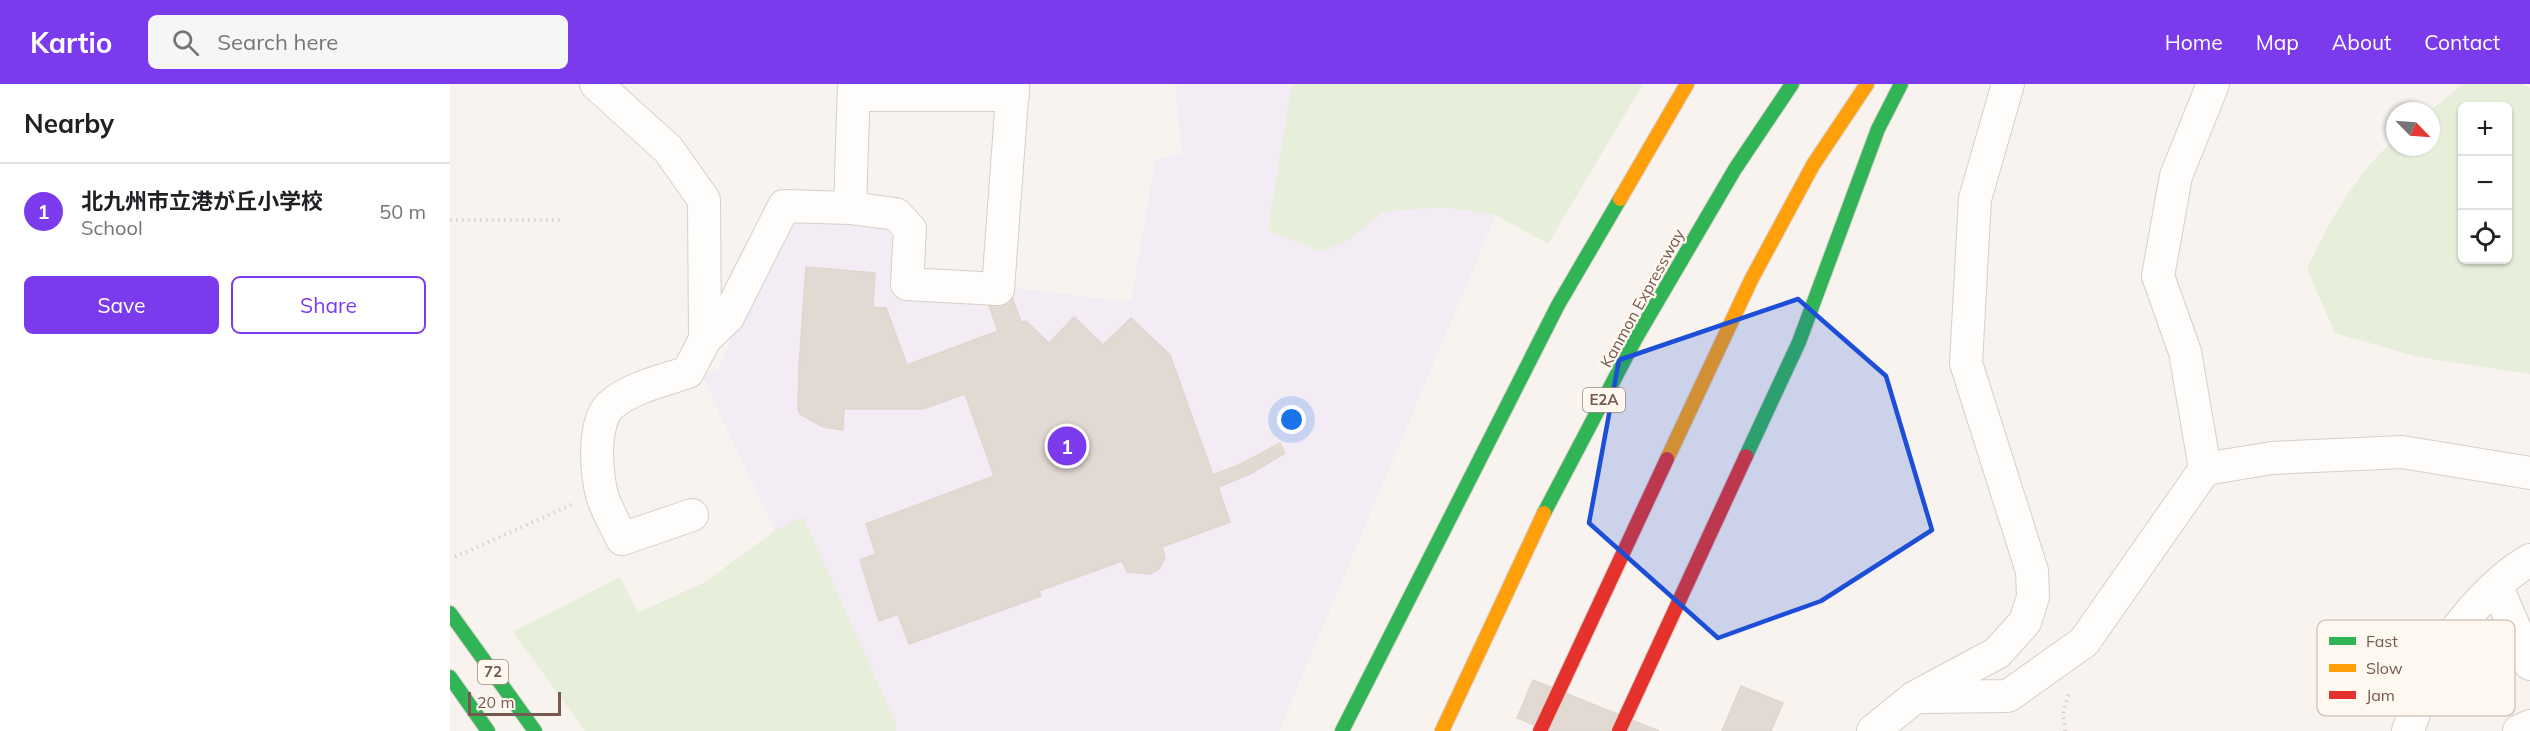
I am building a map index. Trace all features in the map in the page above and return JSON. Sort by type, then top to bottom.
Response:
[{"type":"main road","points":[[1342,731],[1558,305],[1687,84]]},
{"type":"main road","name":"Kanmon Expressway","points":[[1442,731],[1530,540],[1636,338],[1734,169],[1792,84]]},
{"type":"main road","points":[[1540,731],[1750,280],[1813,165],[1867,84]]},
{"type":"main road","points":[[1618,731],[1799,342],[1878,129],[1901,84]]},
{"type":"main road","name":"72","points":[[450,613],[536,731]]},
{"type":"main road","name":"72","points":[[450,676],[488,731]]},
{"type":"street","points":[[596,84],[668,149],[704,200],[705,339]]},
{"type":"street","points":[[1873,731],[1915,697],[1997,653],[2025,622],[2033,597],[2032,571],[1966,363],[1975,199],[2008,84]]},
{"type":"street","points":[[1915,697],[2008,696],[2084,642],[2205,469],[2185,352],[2158,276],[2176,176],[2214,84]]},
{"type":"street","points":[[692,515],[622,539],[603,501],[596,469],[599,428],[609,406],[635,390],[688,372],[705,339],[728,317],[784,206],[850,208],[896,214],[910,229],[907,285],[998,289],[1013,90],[854,90],[850,208]]},
{"type":"street","points":[[2205,469],[2272,458],[2402,452],[2527,479]]},
{"type":"street","points":[[2466,620],[2480,603],[2518,567],[2530,560]]},
{"type":"street","points":[[2497,587],[2511,620]]},
{"type":"street","points":[[2515,629],[2530,664]]},
{"type":"street","points":[[2408,731],[2413,716]]},
{"type":"street","points":[[2519,731],[2530,726]]},
{"type":"path","points":[[450,220],[563,220]]},
{"type":"path","points":[[455,557],[602,492]]},
{"type":"highlighted area","points":[[1798,299],[1886,376],[1932,530],[1821,601],[1718,638],[1589,523],[1619,360]]},
{"type":"shaded area","points":[[1175,84],[1292,84],[1268,230],[1321,252],[1350,239],[1383,211],[1441,207],[1496,215],[1279,731],[896,731],[896,723],[802,518],[775,531],[702,376],[719,368],[757,275],[786,223],[809,217],[886,228],[894,239],[894,295],[1005,296],[1016,288],[1131,302],[1155,160],[1182,153]]},
{"type":"green space","points":[[1292,84],[1643,84],[1548,244],[1496,215],[1441,207],[1383,212],[1350,239],[1321,252],[1268,230]]},
{"type":"green space","points":[[2463,84],[2523,84],[2530,88],[2530,374],[2418,357],[2335,333],[2307,269],[2344,200],[2386,148],[2386,156],[2440,156],[2440,103]]},
{"type":"green space","points":[[803,517],[896,723],[896,731],[585,731],[513,632],[620,577],[638,613],[705,582],[775,531]]},
{"type":"building","points":[[806,267],[875,273],[873,307],[886,308],[907,365],[998,331],[988,303],[1011,294],[1021,322],[1026,321],[1049,343],[1074,317],[1103,345],[1131,318],[1170,355],[1213,475],[1241,464],[1280,443],[1285,453],[1250,474],[1218,487],[1230,522],[1162,547],[1165,558],[1159,569],[1150,574],[1127,572],[1122,561],[1039,591],[1041,596],[909,644],[898,614],[879,621],[860,560],[876,554],[866,524],[994,476],[965,394],[923,409],[844,409],[843,430],[823,427],[800,414],[798,409],[799,367]]},
{"type":"building","points":[[1533,680],[1659,731],[1550,731],[1517,718]]},
{"type":"building","points":[[1741,686],[1783,703],[1771,731],[1722,731]]},
{"type":"traffic: fast","points":[[1544,513],[1636,338],[1735,169],[1792,84]]},
{"type":"traffic: fast","points":[[1746,456],[1799,342],[1878,129],[1901,84]]},
{"type":"traffic: fast","points":[[1342,731],[1558,305],[1620,199]]},
{"type":"traffic: fast","points":[[450,613],[535,731]]},
{"type":"traffic: fast","points":[[450,677],[488,731]]},
{"type":"traffic: slow","points":[[1620,199],[1687,84]]},
{"type":"traffic: slow","points":[[1667,459],[1751,280],[1813,165],[1867,84]]},
{"type":"traffic: slow","points":[[1442,731],[1544,513]]},
{"type":"traffic: jam","points":[[1619,731],[1746,456]]},
{"type":"traffic: jam","points":[[1540,731],[1667,459]]},
{"type":"place","name":"北九州市立港が丘小学校","points":[[1067,446]]}]
